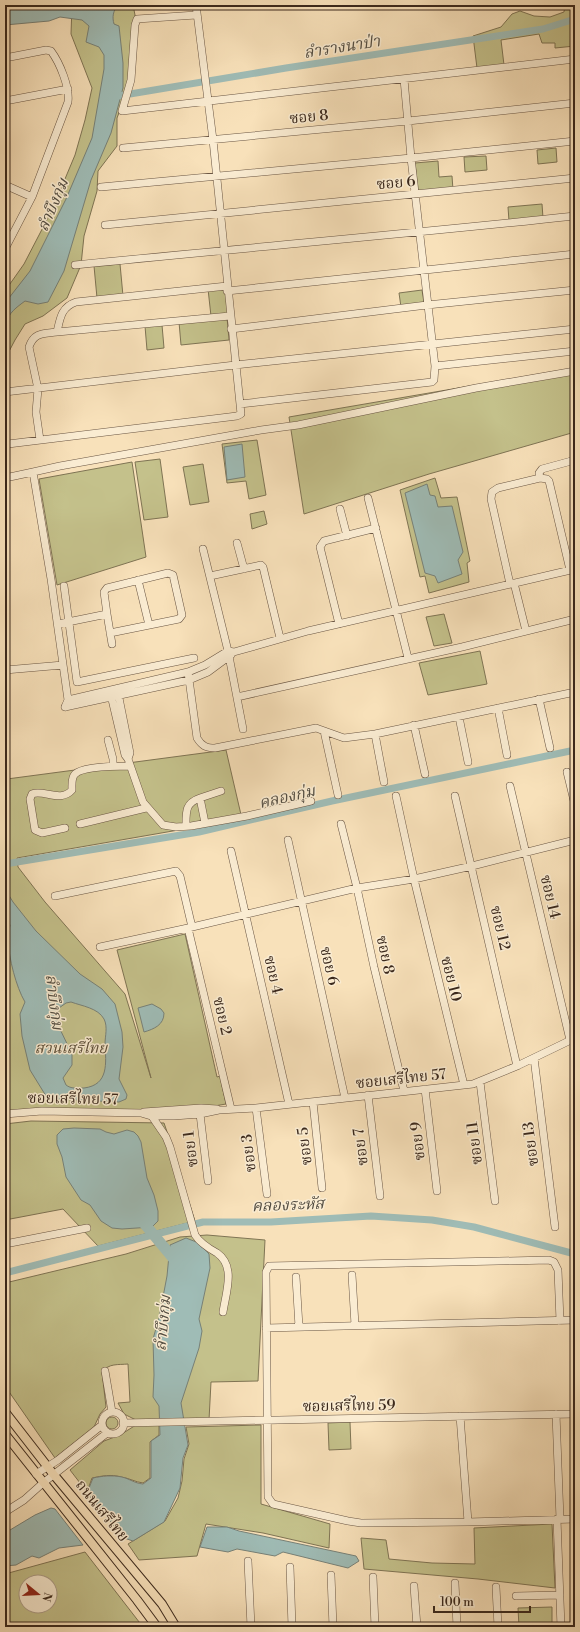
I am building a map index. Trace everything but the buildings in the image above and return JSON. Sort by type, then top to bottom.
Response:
[{"type":"main road","name":"ถนนเสรีไทย","points":[[5,1412],[54,1475],[162,1604],[176,1627]]},
{"type":"main road","name":"ถนนเสรีไทย","points":[[5,1434],[157,1627]]},
{"type":"street","points":[[8,444],[238,416],[241,414],[231,329],[213,140],[196,15],[196,5]]},
{"type":"street","points":[[196,15],[137,19],[135,25],[131,80],[129,91],[122,110],[123,111],[208,102],[320,87],[575,59]]},
{"type":"street","points":[[5,58],[46,50],[51,51],[56,59],[68,89],[68,102],[32,197],[5,249]]},
{"type":"street","points":[[240,404],[432,382],[435,376],[435,366],[431,344],[404,78]]},
{"type":"street","points":[[5,101],[68,89]]},
{"type":"street","name":"ซอย 8","points":[[123,148],[408,121],[575,103]]},
{"type":"street","points":[[101,187],[575,141]]},
{"type":"street","name":"ซอย 6","points":[[105,225],[575,178]]},
{"type":"street","points":[[5,185],[32,197]]},
{"type":"street","points":[[75,265],[575,216]]},
{"type":"street","points":[[57,332],[64,310],[70,304],[76,302],[424,271],[575,254]]},
{"type":"street","points":[[231,329],[427,305],[575,290]]},
{"type":"street","points":[[40,440],[36,412],[38,389],[29,347],[31,341],[37,335],[230,316]]},
{"type":"street","points":[[5,392],[575,328]]},
{"type":"street","points":[[435,366],[575,351]]},
{"type":"street","points":[[5,478],[60,466],[261,430],[298,425],[476,388],[575,371]]},
{"type":"street","points":[[540,478],[539,473],[542,469],[575,460]]},
{"type":"street","points":[[33,472],[58,624],[67,704],[143,687],[189,680],[208,672],[230,653]]},
{"type":"street","points":[[143,687],[188,672],[230,653],[280,638],[512,584],[572,569],[549,481],[544,478],[498,488],[492,492],[491,499],[512,584],[526,631]]},
{"type":"street","points":[[368,498],[408,658]]},
{"type":"street","points":[[340,509],[347,536]]},
{"type":"street","points":[[339,624],[320,547],[324,541],[376,528]]},
{"type":"street","points":[[237,542],[244,569]]},
{"type":"street","points":[[203,549],[230,653],[243,729]]},
{"type":"street","points":[[210,576],[261,565],[263,567],[280,638]]},
{"type":"street","points":[[110,634],[179,619],[182,615],[174,577],[171,573],[138,580],[105,590],[107,614],[110,634],[112,644]]},
{"type":"street","points":[[138,580],[149,625]]},
{"type":"street","points":[[64,586],[76,681],[78,683],[194,658]]},
{"type":"street","points":[[58,624],[107,614]]},
{"type":"street","points":[[237,697],[462,647],[575,619]]},
{"type":"street","points":[[5,670],[63,664]]},
{"type":"street","points":[[188,672],[198,738],[201,744],[207,748],[215,748],[311,729],[324,731],[344,738],[375,734],[575,692]]},
{"type":"street","points":[[111,676],[122,729],[125,755],[128,759],[146,808],[163,825],[186,826],[205,823],[247,816],[311,801]]},
{"type":"street","points":[[540,699],[550,748]]},
{"type":"street","points":[[498,708],[507,755]]},
{"type":"street","points":[[459,716],[468,762]]},
{"type":"street","points":[[414,725],[425,774]]},
{"type":"street","points":[[324,731],[338,796]]},
{"type":"street","points":[[375,734],[384,782]]},
{"type":"street","points":[[108,740],[113,759],[113,766]]},
{"type":"street","points":[[65,828],[42,833],[35,830],[30,799],[32,794],[39,792],[53,796],[68,794],[72,790],[73,778],[76,773],[113,766],[130,766]]},
{"type":"street","points":[[567,772],[575,805]]},
{"type":"street","name":"ซอย 14","points":[[510,786],[573,1039]]},
{"type":"street","points":[[186,826],[186,815],[189,804],[193,800],[221,791]]},
{"type":"street","name":"ซอย 10","points":[[396,796],[414,879],[464,1085]]},
{"type":"street","name":"ซอย 12","points":[[455,796],[517,1066]]},
{"type":"street","points":[[200,798],[205,823]]},
{"type":"street","points":[[80,824],[146,808]]},
{"type":"street","name":"ซอย 8","points":[[341,824],[404,1091]]},
{"type":"street","name":"ซอย 6","points":[[288,840],[345,1098]]},
{"type":"street","points":[[100,947],[190,928],[246,913],[357,888],[414,879],[472,866],[575,840]]},
{"type":"street","name":"ซอย 4","points":[[231,851],[289,1104]]},
{"type":"street","name":"ซอย 2","points":[[55,896],[176,871],[180,876],[190,928],[231,1109]]},
{"type":"street","name":"ซอยเสรีไทย 57","points":[[150,1113],[169,1117],[200,1114],[220,1110],[256,1108],[464,1085],[480,1082],[573,1039]]},
{"type":"street","name":"ซอย 13","points":[[534,1058],[554,1227]]},
{"type":"street","name":"ซอย 11","points":[[480,1082],[494,1201]]},
{"type":"street","name":"ซอย 9","points":[[425,1089],[437,1191]]},
{"type":"street","name":"ซอย 7","points":[[368,1095],[380,1196]]},
{"type":"street","name":"ซอย 5","points":[[313,1102],[322,1188]]},
{"type":"street","name":"ซอยเสรีไทย 57","points":[[5,1114],[42,1111],[150,1113],[201,1108],[220,1110]]},
{"type":"street","name":"ซอย 3","points":[[256,1108],[267,1194]]},
{"type":"street","points":[[150,1113],[166,1137],[170,1147],[195,1235],[198,1240],[222,1256],[228,1266],[223,1312]]},
{"type":"street","name":"ซอย 1","points":[[200,1114],[208,1181]]},
{"type":"street","points":[[5,1244],[87,1228]]},
{"type":"street","points":[[560,1321],[558,1270],[554,1262],[549,1260],[269,1266],[266,1272],[268,1497],[273,1504],[355,1522],[468,1522],[575,1519]]},
{"type":"street","points":[[352,1275],[355,1325]]},
{"type":"street","points":[[296,1277],[299,1327]]},
{"type":"street","points":[[266,1328],[575,1320]]},
{"type":"street","points":[[105,1371],[112,1412]]},
{"type":"street","points":[[5,1512],[24,1500],[43,1483],[108,1433],[113,1434],[118,1432],[122,1428],[123,1423],[120,1415],[112,1412],[104,1416],[102,1425],[48,1467],[36,1474]]},
{"type":"street","points":[[556,1414],[561,1627]]},
{"type":"street","name":"ซอยเสรีไทย 59","points":[[123,1423],[575,1414]]},
{"type":"street","points":[[460,1416],[468,1522]]},
{"type":"street","points":[[102,1425],[108,1433]]},
{"type":"street","points":[[248,1561],[250,1627]]},
{"type":"street","points":[[290,1567],[292,1627]]},
{"type":"street","points":[[331,1576],[333,1627]]},
{"type":"street","points":[[373,1577],[375,1627]]},
{"type":"street","points":[[456,1583],[457,1627]]},
{"type":"street","points":[[414,1586],[417,1627]]},
{"type":"street","points":[[496,1587],[498,1627]]},
{"type":"street","points":[[516,1596],[560,1595]]},
{"type":"green space","points":[[72,5],[133,5],[135,15],[130,84],[117,118],[117,146],[98,171],[97,191],[84,236],[81,265],[67,298],[43,316],[25,324],[5,359],[5,291],[24,264],[52,210],[75,155],[92,88],[71,34]]},
{"type":"green space","points":[[565,5],[575,5],[575,46],[555,48],[555,43],[542,43],[539,34],[501,40],[504,65],[477,68],[473,36],[501,27],[512,14],[520,11],[534,16],[550,17],[564,12]]},
{"type":"green space","points":[[556,148],[557,162],[538,164],[537,150]]},
{"type":"green space","points":[[486,156],[487,170],[465,172],[464,157]]},
{"type":"green space","points":[[438,161],[439,177],[452,176],[453,190],[418,193],[415,163]]},
{"type":"green space","points":[[542,204],[543,218],[509,221],[508,207]]},
{"type":"green space","points":[[120,264],[123,296],[97,298],[94,266]]},
{"type":"green space","points":[[226,287],[229,314],[211,316],[208,289]]},
{"type":"green space","points":[[422,290],[424,303],[401,307],[399,293]]},
{"type":"green space","points":[[227,317],[229,340],[181,345],[179,322]]},
{"type":"green space","points":[[162,325],[164,348],[147,350],[145,326]]},
{"type":"green space","points":[[575,368],[575,432],[429,474],[304,514],[289,417]]},
{"type":"green space","points":[[257,440],[266,495],[249,499],[246,481],[227,483],[222,444]]},
{"type":"green space","points":[[160,459],[168,517],[144,520],[135,462]]},
{"type":"green space","points":[[132,462],[146,557],[57,585],[39,479]]},
{"type":"green space","points":[[203,464],[209,502],[190,505],[183,467]]},
{"type":"green space","points":[[435,478],[441,498],[457,497],[470,561],[467,563],[469,582],[429,593],[425,576],[420,577],[400,490]]},
{"type":"green space","points":[[264,511],[267,524],[252,529],[250,514]]},
{"type":"green space","points":[[444,614],[452,643],[434,646],[426,617]]},
{"type":"green space","points":[[480,651],[487,684],[428,695],[419,663]]},
{"type":"green space","name":"สวนเสรีไทย","points":[[226,750],[242,819],[17,858],[18,867],[45,902],[125,994],[151,1078],[117,950],[185,934],[217,1077],[220,1076],[226,1104],[185,1111],[10,1114],[5,1073],[5,768],[7,779]]},
{"type":"green space","points":[[31,1121],[164,1123],[195,1221],[98,1246],[63,1209],[5,1220],[5,1124]]},
{"type":"green space","points":[[207,1235],[265,1240],[258,1381],[211,1382],[209,1420],[136,1420],[124,1414],[118,1403],[130,1402],[128,1364],[108,1367],[102,1372],[106,1407],[100,1414],[94,1427],[55,1458],[5,1386],[5,1283],[126,1254],[180,1237]]},
{"type":"green space","points":[[114,1417],[117,1418],[117,1428],[110,1429],[107,1428],[106,1421],[107,1418]]},
{"type":"green space","points":[[350,1422],[351,1449],[329,1450],[328,1423]]},
{"type":"green space","points":[[159,1424],[159,1435],[150,1442],[150,1478],[143,1483],[110,1475],[92,1478],[87,1492],[70,1470],[104,1441],[120,1435],[136,1425]]},
{"type":"green space","points":[[261,1425],[261,1504],[330,1524],[329,1548],[263,1533],[206,1524],[197,1556],[139,1560],[128,1544],[165,1521],[178,1498],[182,1481],[184,1459],[189,1444],[186,1427]]},
{"type":"green space","points":[[552,1524],[555,1588],[478,1579],[364,1569],[361,1538],[386,1540],[389,1559],[432,1563],[475,1564],[474,1528]]},
{"type":"green space","points":[[85,1552],[143,1627],[5,1627],[5,1574]]},
{"type":"green space","points":[[552,1607],[552,1627],[519,1627],[518,1608]]},
{"type":"water","points":[[5,5],[118,5],[113,14],[113,19],[114,24],[119,26],[123,63],[123,88],[111,133],[91,180],[64,271],[48,302],[38,304],[25,301],[13,311],[7,320],[5,337],[5,303],[30,271],[66,199],[92,138],[104,69],[104,55],[99,47],[86,42],[89,26],[82,20],[60,17],[49,21],[5,25]]},
{"type":"water","points":[[242,444],[245,477],[227,480],[224,447]]},
{"type":"water","points":[[427,484],[430,495],[435,496],[438,507],[452,506],[463,552],[458,560],[462,574],[438,583],[435,576],[425,573],[405,493]]},
{"type":"water","points":[[5,889],[13,902],[36,931],[80,974],[102,989],[115,1004],[122,1032],[123,1047],[119,1079],[127,1095],[126,1099],[119,1102],[55,1099],[46,1096],[30,1070],[22,1036],[20,1014],[25,1002],[11,964],[8,941],[10,925],[5,918]],"holes":[[[71,1002],[98,1012],[104,1019],[106,1025],[106,1058],[102,1078],[98,1083],[84,1088],[70,1087],[66,1085],[63,1078],[72,1065],[72,1054],[57,1023],[59,1008],[66,1003]]]},
{"type":"water","points":[[152,1004],[161,1009],[164,1013],[164,1017],[158,1026],[144,1032],[138,1008]]},
{"type":"water","points":[[63,1129],[100,1129],[114,1134],[127,1130],[134,1132],[138,1136],[141,1142],[147,1178],[154,1195],[158,1211],[158,1221],[152,1227],[122,1229],[112,1228],[101,1221],[90,1205],[81,1200],[66,1177],[62,1157],[57,1144],[57,1135]]},
{"type":"water","points":[[186,1238],[199,1243],[209,1254],[210,1268],[199,1319],[202,1331],[199,1348],[181,1403],[188,1445],[183,1458],[180,1488],[164,1522],[133,1541],[124,1538],[87,1493],[93,1478],[118,1476],[143,1484],[151,1478],[151,1441],[160,1435],[159,1406],[153,1397],[153,1339],[159,1318],[167,1276],[170,1245]]},
{"type":"water","points":[[51,1508],[55,1509],[83,1545],[59,1548],[39,1558],[32,1556],[16,1565],[5,1566],[5,1533],[35,1515]]},
{"type":"water","points":[[207,1527],[227,1527],[239,1531],[356,1556],[359,1561],[348,1568],[283,1552],[275,1556],[237,1549],[228,1552],[200,1547]]},
{"type":"waterway","name":"ลำรางนาป่า","points":[[112,97],[286,68],[543,29],[575,19]]},
{"type":"waterway","name":"คลองกุ่ม","points":[[5,864],[199,832],[332,801],[575,750]]},
{"type":"waterway","name":"ลำบึงกุ่ม","points":[[138,1216],[178,1264]]},
{"type":"waterway","name":"คลองระหัส","points":[[5,1273],[203,1222],[271,1222],[371,1216],[432,1220],[474,1227],[575,1254]]}]
